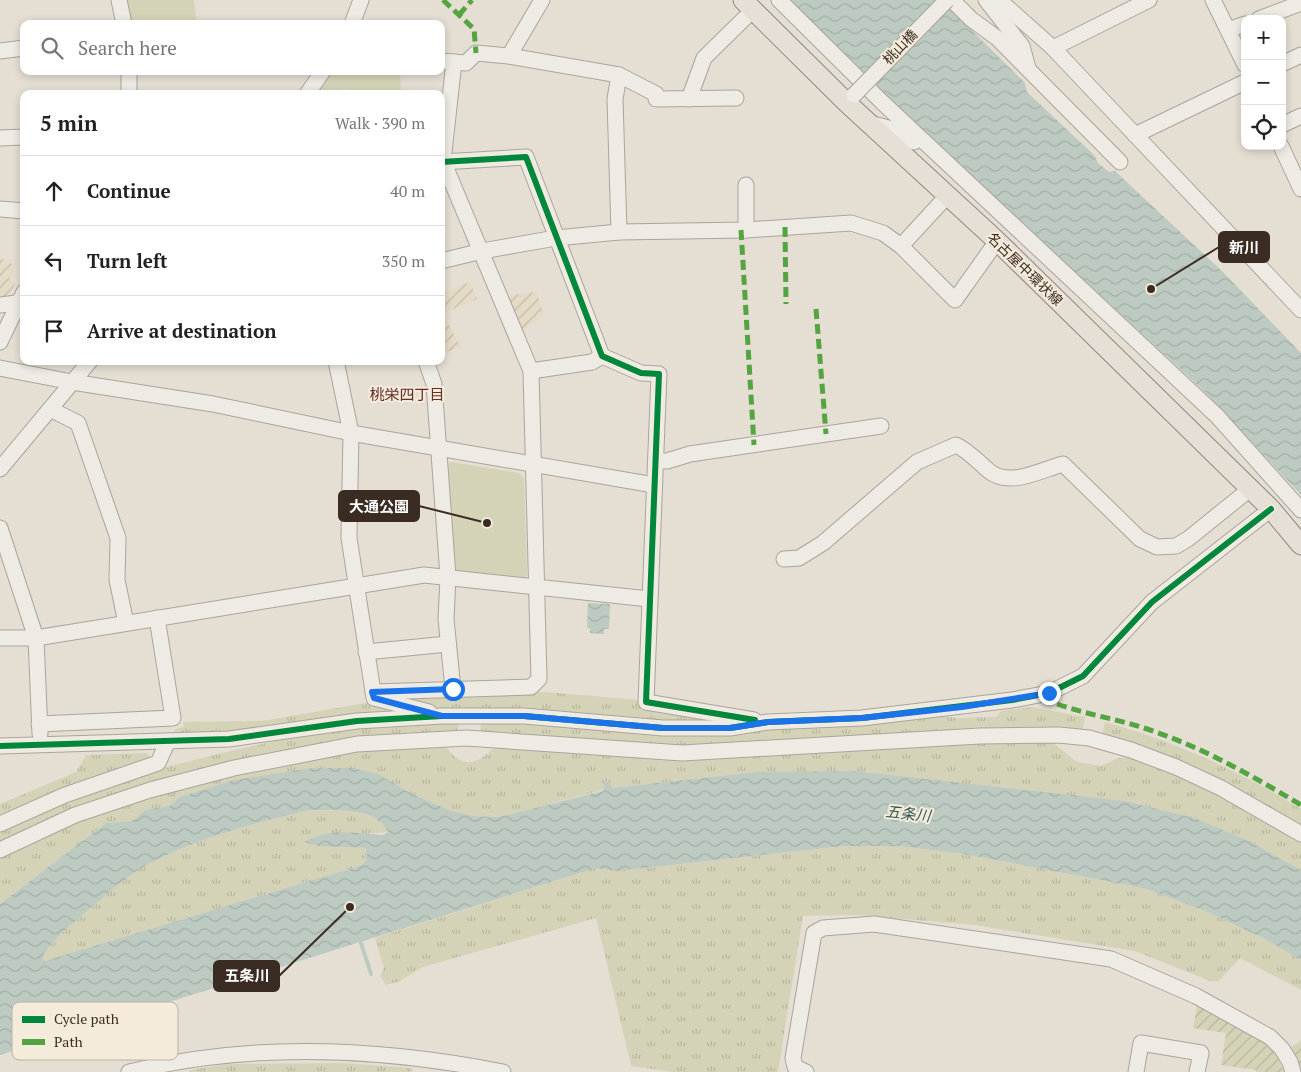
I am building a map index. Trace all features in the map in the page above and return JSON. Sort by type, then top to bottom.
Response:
[{"type":"main road","name":"名古屋中環状線","points":[[748,5],[850,99],[868,122],[996,241],[1250,489],[1301,545]]},
{"type":"street","points":[[119,0],[123,20]]},
{"type":"street","points":[[354,20],[361,0]]},
{"type":"street","points":[[509,56],[542,0]]},
{"type":"street","points":[[779,0],[942,159],[1217,416],[1301,510]]},
{"type":"street","name":"桃山橋","points":[[850,99],[947,0]]},
{"type":"street","points":[[952,0],[971,19],[997,38],[1120,162]]},
{"type":"street","points":[[986,0],[1022,46],[1029,70]]},
{"type":"street","points":[[1000,0],[1053,48],[1301,310]]},
{"type":"street","points":[[1053,48],[1149,0]]},
{"type":"street","points":[[1213,0],[1243,60]]},
{"type":"street","points":[[1270,15],[1301,3]]},
{"type":"street","points":[[689,99],[704,58],[748,5]]},
{"type":"street","points":[[1228,30],[1241,25]]},
{"type":"street","points":[[0,51],[20,48]]},
{"type":"street","points":[[445,104],[447,62],[466,63],[476,53],[509,56],[619,75],[656,94],[656,99],[736,98]]},
{"type":"street","points":[[1286,62],[1301,55]]},
{"type":"street","points":[[129,75],[129,90]]},
{"type":"street","points":[[310,90],[321,75]]},
{"type":"street","points":[[619,75],[615,99],[619,232]]},
{"type":"street","points":[[1135,135],[1241,84]]},
{"type":"street","points":[[1286,123],[1301,116]]},
{"type":"street","points":[[868,122],[896,130],[942,159]]},
{"type":"street","points":[[0,138],[20,137]]},
{"type":"street","points":[[1283,150],[1301,189]]},
{"type":"street","points":[[445,162],[526,156],[602,356],[641,373],[659,374],[646,702],[768,722]]},
{"type":"street","points":[[372,692],[531,686],[539,679],[531,371],[482,251],[445,169]]},
{"type":"street","points":[[746,185],[746,230]]},
{"type":"street","points":[[901,246],[947,196]]},
{"type":"street","points":[[0,209],[20,210]]},
{"type":"street","points":[[445,260],[482,251],[556,238],[619,232],[746,230],[851,223],[883,233],[901,246],[955,300],[996,241]]},
{"type":"street","points":[[0,306],[20,300]]},
{"type":"street","points":[[0,342],[20,303]]},
{"type":"street","points":[[531,371],[592,362],[602,356]]},
{"type":"street","points":[[0,469],[87,365]]},
{"type":"street","points":[[337,365],[351,433],[349,538],[372,692],[374,698],[442,716]]},
{"type":"street","points":[[427,365],[434,384],[437,449],[448,578],[446,619],[453,689]]},
{"type":"street","points":[[0,368],[72,382],[213,404],[437,449],[654,486]]},
{"type":"street","points":[[50,409],[78,423],[118,538],[117,580],[126,623]]},
{"type":"street","points":[[657,461],[667,461],[690,454],[881,426]]},
{"type":"street","points":[[784,559],[800,558],[823,544],[917,462],[956,445],[963,448],[997,477],[1008,480],[1063,464],[1140,539],[1157,547],[1176,546],[1188,539],[1250,489]]},
{"type":"street","points":[[0,746],[40,743],[168,742],[230,739],[356,720],[442,716],[524,716],[663,728],[730,728],[768,722],[862,718],[970,706],[1049,693],[1083,676],[1152,602],[1270,509]]},
{"type":"street","points":[[0,528],[36,638],[40,743]]},
{"type":"street","points":[[0,638],[36,638],[424,575],[649,599]]},
{"type":"street","points":[[39,724],[172,718],[157,618]]},
{"type":"street","points":[[366,652],[448,644]]},
{"type":"street","points":[[0,850],[75,815],[150,790],[234,768],[358,744],[466,738],[682,754],[980,736],[1059,735],[1089,738],[1131,750],[1176,767],[1221,788],[1301,834]]},
{"type":"street","points":[[0,824],[65,795],[158,763],[168,742]]},
{"type":"street","points":[[806,1072],[796,1067],[793,1058],[814,933],[823,928],[874,924],[1111,959],[1196,996],[1270,1037],[1282,1049],[1290,1062],[1293,1072]]},
{"type":"street","points":[[1136,1072],[1141,1043],[1200,1054],[1197,1072]]},
{"type":"street","points":[[129,1072],[155,1066],[211,1058],[271,1053],[344,1053],[400,1056],[460,1070],[503,1072]]},
{"type":"shaded area","points":[[0,258],[16,266],[9,279],[15,283],[8,297],[0,300]]},
{"type":"shaded area","points":[[470,282],[477,299],[445,312],[445,292]]},
{"type":"shaded area","points":[[536,292],[544,315],[521,332],[507,296]]},
{"type":"shaded area","points":[[445,318],[461,347],[445,353]]},
{"type":"green space","points":[[127,0],[194,0],[196,20],[130,20]]},
{"type":"green space","points":[[329,75],[400,75],[401,90],[318,90]]},
{"type":"green space","points":[[451,462],[519,473],[524,478],[527,575],[523,581],[458,574],[453,568],[443,468]]},
{"type":"green space","points":[[545,692],[640,700],[639,707],[732,722],[650,721],[441,710],[385,696]]},
{"type":"green space","points":[[371,702],[420,712],[322,718],[269,730],[220,733],[175,732],[175,729],[184,727],[183,722],[263,721]]},
{"type":"green space","points":[[1032,707],[1085,717],[1082,732],[691,747],[480,733],[481,720],[723,732],[940,716],[957,718],[996,717],[1001,711]]},
{"type":"green space","points":[[459,720],[458,732],[304,747],[0,844],[0,831],[139,774],[297,736],[354,728]]},
{"type":"green space","points":[[1105,722],[1156,738],[1206,758],[1254,782],[1301,809],[1301,826],[1102,736]]},
{"type":"green space","points":[[1043,740],[1053,743],[1077,762],[1101,766],[1118,758],[1128,757],[1170,772],[1218,795],[1301,841],[1301,870],[1249,841],[1195,818],[1125,801],[756,772],[612,788],[609,781],[604,782],[603,790],[499,817],[474,816],[452,811],[412,794],[378,774],[180,797],[169,806],[145,810],[132,821],[106,823],[0,904],[0,857],[85,818],[190,784],[357,749],[443,745],[456,758],[464,762],[480,759],[498,745],[676,759],[713,759],[811,751]]},
{"type":"green space","points":[[147,753],[151,759],[0,819],[0,804],[76,772],[86,755]]},
{"type":"green space","points":[[310,810],[365,814],[383,824],[389,832],[366,834],[344,847],[366,848],[367,859],[362,865],[46,961],[43,956],[68,927],[140,869],[200,841],[267,820]]},
{"type":"green space","points":[[845,846],[898,846],[964,854],[1143,888],[1203,910],[1263,938],[1301,960],[1301,990],[1240,958],[1219,981],[1210,981],[1135,951],[974,925],[858,915],[803,916],[778,1072],[673,1072],[631,1066],[596,918],[423,967],[398,982],[386,985],[380,976],[384,968],[375,938],[596,868],[616,871]]},
{"type":"green space","points":[[1197,1006],[1265,1042],[1276,1053],[1284,1072],[1256,1072],[1256,1070],[1221,1065],[1226,1033],[1193,1028]]},
{"type":"green space","points":[[1301,1041],[1301,1072],[1300,1072],[1291,1047]]},
{"type":"green space","points":[[343,1063],[411,1068],[412,1072],[189,1072],[189,1070],[229,1064]]},
{"type":"water","points":[[790,0],[941,0],[1025,83],[1027,92],[1094,155],[1098,163],[1109,172],[1115,171],[1223,272],[1301,353],[1301,495],[1203,390],[876,89]]},
{"type":"water","points":[[588,603],[610,604],[609,629],[604,629],[604,634],[590,633],[590,628],[587,628]]},
{"type":"water","points":[[313,768],[352,768],[378,774],[412,794],[452,811],[474,816],[499,817],[603,791],[604,782],[609,781],[612,788],[756,772],[852,771],[1125,801],[1195,818],[1249,841],[1301,870],[1301,960],[1263,938],[1203,910],[1143,888],[964,854],[898,846],[845,846],[616,871],[596,868],[169,1002],[12,1002],[12,1051],[0,1055],[0,904],[106,823],[132,821],[145,810],[169,806],[180,797],[234,780]],"holes":[[[310,810],[365,814],[375,818],[388,832],[383,835],[333,833],[304,842],[320,846],[366,848],[367,859],[362,865],[45,961],[43,956],[63,933],[133,873],[159,859],[200,841],[289,815]]]},
{"type":"waterway","points":[[360,940],[371,974]]},
{"type":"marked path","points":[[443,0],[474,29],[476,53]]},
{"type":"marked path","points":[[459,15],[472,0]]},
{"type":"marked path","points":[[785,227],[786,304]]},
{"type":"marked path","points":[[741,230],[754,445]]},
{"type":"marked path","points":[[816,309],[826,434]]},
{"type":"marked path","points":[[1049,693],[1052,702],[1144,728],[1185,743],[1244,772],[1301,805]]},
{"type":"cycle path","points":[[445,162],[526,157],[602,356],[641,373],[659,374],[646,702],[755,720]]},
{"type":"cycle path","points":[[0,746],[229,739],[357,721],[442,716],[524,716],[663,728],[730,728],[768,722],[862,718],[1012,700],[1049,693],[1083,676],[1152,602],[1271,509]]},
{"type":"place","name":"新川","points":[[1151,289]]},
{"type":"place","name":"大通公園","points":[[487,523]]},
{"type":"place","name":"五条川","points":[[350,907]]},
{"type":"district","name":"桃栄四丁目","points":[[407,395]]},
{"type":"route","points":[[453,689],[372,692],[374,698],[442,716],[524,716],[663,728],[730,728],[768,722],[862,718],[962,707],[1049,693]]}]
